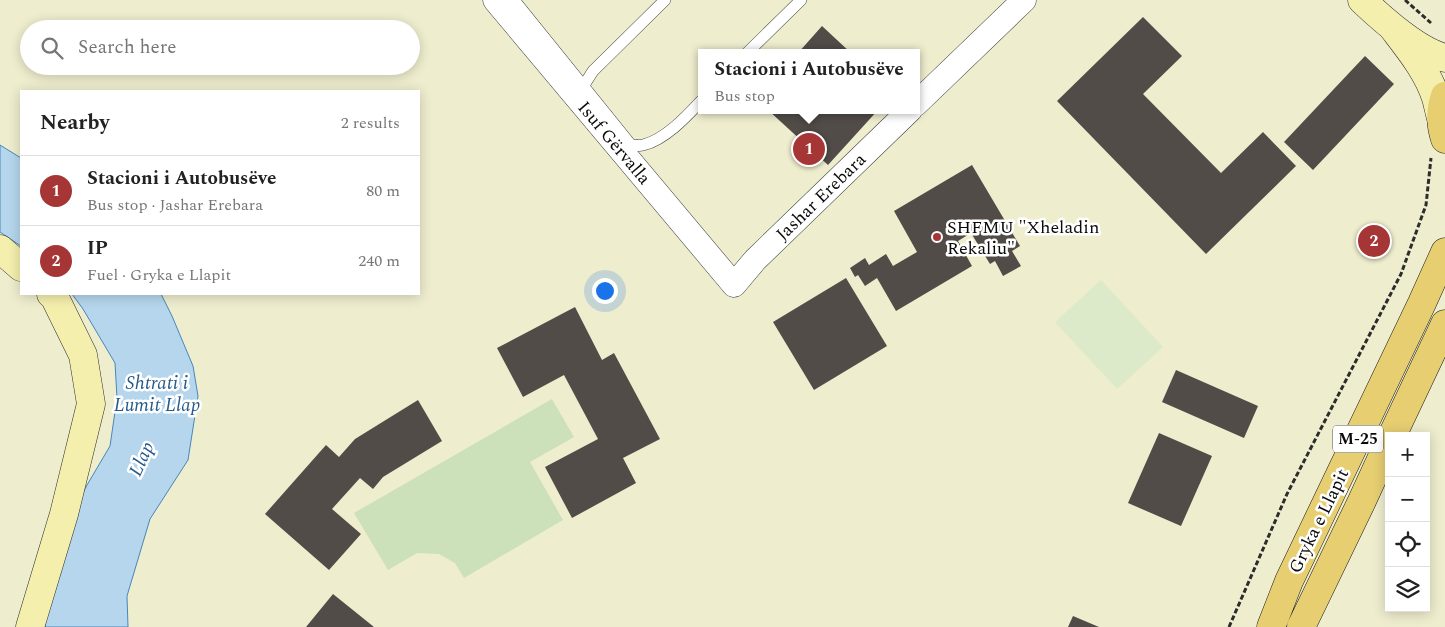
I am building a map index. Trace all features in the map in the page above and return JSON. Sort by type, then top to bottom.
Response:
[{"type":"main road","points":[[1362,0],[1393,28],[1428,51],[1445,58]]},
{"type":"main road","points":[[1393,28],[1417,60],[1428,80],[1436,97],[1440,127]]},
{"type":"main road","points":[[0,249],[20,267]]},
{"type":"main road","name":"Gryka e Llapit","points":[[1271,627],[1290,582],[1445,252]]},
{"type":"main road","points":[[30,627],[64,514],[91,404],[83,355],[52,295]]},
{"type":"main road","name":"M-25","points":[[1394,432],[1445,324]]},
{"type":"main road","name":"Gryka e Llapit","points":[[1301,627],[1385,451]]},
{"type":"street","name":"Isuf Gërvalla","points":[[495,0],[734,285]]},
{"type":"street","points":[[920,100],[1024,0]]},
{"type":"street","name":"Jashar Erebara","points":[[734,285],[755,260],[906,114]]},
{"type":"lane","points":[[514,0],[631,145],[642,145],[656,140],[668,132],[698,104]]},
{"type":"lane","points":[[584,86],[593,71],[665,0]]},
{"type":"lane","points":[[751,49],[801,0]]},
{"type":"path","points":[[1405,0],[1432,24]]},
{"type":"path","points":[[1229,627],[1287,494],[1401,274],[1426,205],[1440,127]]},
{"type":"green space","points":[[0,0],[1445,0],[1445,627],[0,627]]},
{"type":"green space","points":[[1101,280],[1163,347],[1117,389],[1055,322]]},
{"type":"green space","points":[[552,399],[574,437],[530,462],[563,520],[464,578],[455,563],[439,554],[417,553],[388,570],[354,513]]},
{"type":"water","points":[[0,145],[20,157],[20,245],[0,232]]},
{"type":"water","name":"Shtrati i Lumit Llap","points":[[73,295],[162,295],[193,366],[198,396],[188,460],[150,519],[127,596],[128,627],[45,627],[51,579],[64,530],[110,446],[117,398],[115,363]]},
{"type":"building","points":[[1143,17],[1182,56],[1143,94],[1221,173],[1263,132],[1296,166],[1206,254],[1057,101]]},
{"type":"building","points":[[822,26],[847,49],[802,49]]},
{"type":"building","points":[[1365,56],[1394,84],[1313,170],[1284,142]]},
{"type":"building","points":[[772,114],[874,114],[828,165]]},
{"type":"building","name":"SHFMU \"Xheladin Rekaliu\"","points":[[972,165],[1020,246],[1012,251],[1021,266],[1003,276],[995,261],[990,264],[971,233],[958,241],[972,266],[896,311],[877,278],[865,286],[858,275],[855,277],[850,268],[865,258],[869,265],[886,254],[893,266],[917,252],[894,211]]},
{"type":"building","points":[[846,278],[887,346],[814,390],[773,322]]},
{"type":"building","points":[[575,307],[602,360],[614,353],[660,439],[623,458],[636,483],[572,518],[545,467],[598,439],[564,375],[523,397],[497,348]]},
{"type":"building","points":[[1176,370],[1258,406],[1244,438],[1162,402]]},
{"type":"building","points":[[418,400],[442,441],[383,477],[373,489],[360,478],[332,509],[361,534],[329,570],[265,514],[326,445],[339,457],[355,439]]},
{"type":"building","points":[[1159,433],[1212,456],[1181,526],[1128,503]]},
{"type":"building","points":[[333,594],[374,627],[306,627]]},
{"type":"building","points":[[1073,616],[1099,627],[1068,627]]},
{"type":"place","name":"Stacioni i Autobusëve","points":[[809,149]]},
{"type":"place","name":"SHFMU \"Xheladin Rekaliu\"","points":[[937,237]]},
{"type":"place","name":"IP","points":[[1374,241]]},
{"type":"water label","name":"Llap","points":[[142,459]]}]
